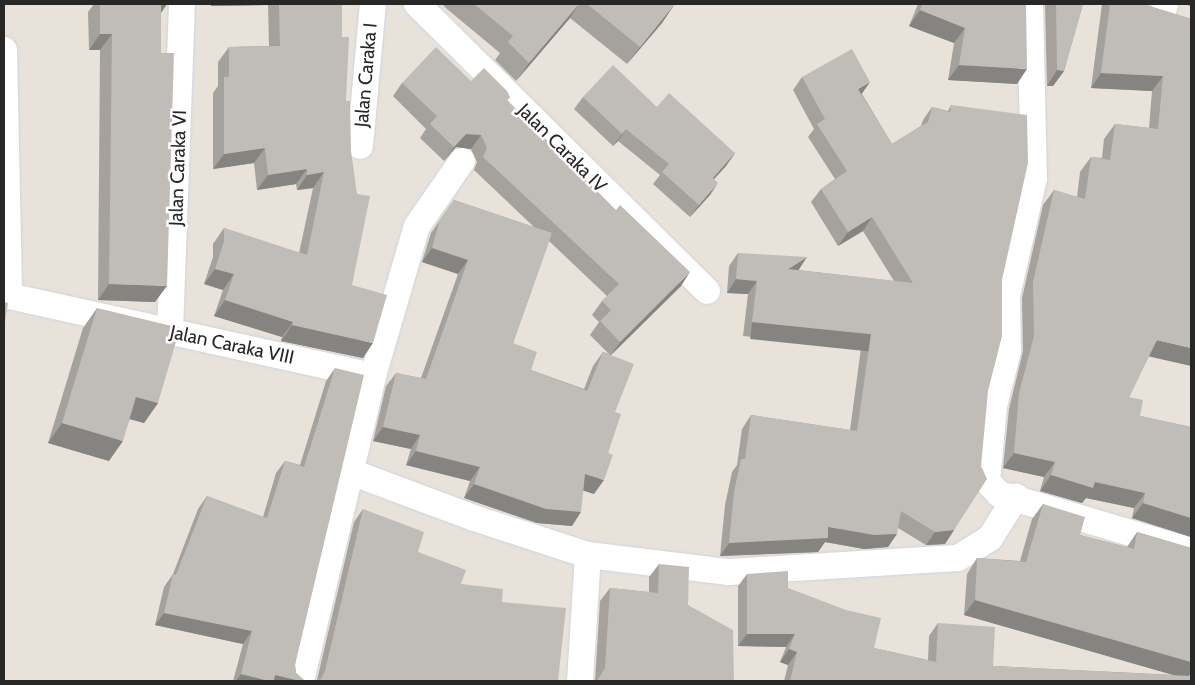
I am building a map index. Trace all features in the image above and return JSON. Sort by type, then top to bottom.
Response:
[{"type":"street","name":"Jalan Caraka VI","points":[[170,331],[182,4]]},
{"type":"street","name":"Jalan Caraka I","points":[[360,146],[373,4]]},
{"type":"street","name":"Jalan Caraka IV","points":[[417,4],[707,291]]},
{"type":"street","points":[[1030,4],[1034,178],[1007,296],[1008,350],[994,406],[987,482],[999,494],[1016,496],[1191,551]]},
{"type":"street","points":[[1135,4],[1170,12]]},
{"type":"street","points":[[4,50],[6,296]]},
{"type":"street","points":[[301,681],[352,472],[372,376],[417,226],[462,161]]},
{"type":"street","name":"Jalan Caraka VIII","points":[[6,296],[372,376]]},
{"type":"street","points":[[352,472],[474,518],[588,554],[729,572],[958,558],[990,538],[1016,496]]},
{"type":"street","points":[[580,681],[588,554]]},
{"type":"building","points":[[100,4],[161,4],[161,53],[174,53],[167,286],[109,284],[112,34],[100,34]]},
{"type":"building","points":[[279,4],[342,4],[342,37],[349,37],[346,101],[350,101],[351,151],[357,194],[370,196],[352,285],[387,295],[373,343],[292,325],[293,322],[225,300],[234,274],[215,269],[224,241],[224,228],[307,255],[324,172],[307,175],[307,169],[268,175],[265,148],[224,154],[224,77],[229,77],[229,47],[280,46]]},
{"type":"building","points":[[474,4],[579,4],[529,63],[508,42],[513,36]]},
{"type":"building","points":[[587,4],[673,4],[674,5],[640,47]]},
{"type":"building","points":[[922,4],[1026,4],[1027,69],[959,65],[965,28],[920,10]]},
{"type":"building","points":[[1056,4],[1083,4],[1064,71],[1057,70]]},
{"type":"building","points":[[1110,4],[1143,4],[1191,19],[1191,348],[1157,340],[1129,397],[1143,400],[1140,416],[1191,427],[1191,518],[1143,503],[1145,493],[1095,482],[1093,488],[1051,475],[1055,462],[1014,453],[1019,393],[1034,336],[1033,282],[1054,190],[1085,199],[1091,157],[1110,160],[1115,124],[1158,129],[1163,76],[1101,73]]},
{"type":"building","points":[[436,47],[471,81],[484,68],[507,91],[510,97],[507,100],[616,210],[620,205],[690,272],[620,342],[600,321],[611,310],[602,301],[619,284],[483,157],[487,148],[481,135],[466,134],[454,147],[430,124],[437,116],[402,83]]},
{"type":"building","points":[[852,49],[870,82],[858,89],[892,144],[928,122],[932,107],[950,112],[951,105],[1027,115],[1028,163],[1002,280],[1002,336],[988,391],[981,466],[987,479],[954,530],[935,532],[901,511],[897,534],[874,535],[828,527],[828,538],[729,543],[734,492],[741,459],[745,459],[751,415],[857,431],[871,334],[752,322],[757,281],[736,279],[738,253],[807,257],[788,269],[913,283],[872,217],[848,232],[821,189],[847,171],[817,124],[825,119],[802,77]]},
{"type":"building","points":[[613,65],[657,107],[669,93],[735,153],[713,178],[718,183],[699,205],[662,172],[669,164],[626,129],[622,134],[583,97]]},
{"type":"building","points":[[454,200],[552,233],[513,343],[537,352],[531,370],[587,391],[603,352],[634,364],[615,412],[621,414],[608,453],[613,455],[604,480],[585,474],[581,512],[546,509],[474,484],[480,467],[416,451],[420,435],[383,427],[396,373],[426,379],[468,260],[432,248],[440,219]]},
{"type":"building","points":[[4,302],[8,303],[4,328]]},
{"type":"building","points":[[97,308],[180,328],[158,403],[136,397],[123,441],[62,423]]},
{"type":"building","points":[[335,368],[364,375],[295,665],[296,673],[305,681],[275,675],[274,681],[269,681],[241,674],[252,631],[164,613],[173,574],[176,575],[207,496],[267,518],[285,461],[304,467]]},
{"type":"building","points":[[1043,504],[1085,517],[1080,535],[1134,549],[1137,532],[1191,548],[1191,662],[975,600],[977,558],[1026,562]]},
{"type":"building","points":[[363,509],[424,532],[418,552],[466,570],[461,584],[503,589],[502,602],[566,608],[558,681],[312,681],[321,679],[325,671]]},
{"type":"building","points":[[659,564],[689,567],[688,605],[733,630],[734,681],[597,681],[605,668],[610,588],[658,593]]},
{"type":"building","points":[[788,571],[788,588],[846,610],[881,618],[874,648],[936,662],[938,623],[995,627],[993,666],[1191,676],[1191,681],[790,681],[797,652],[789,649],[795,634],[747,634],[747,574]]}]
